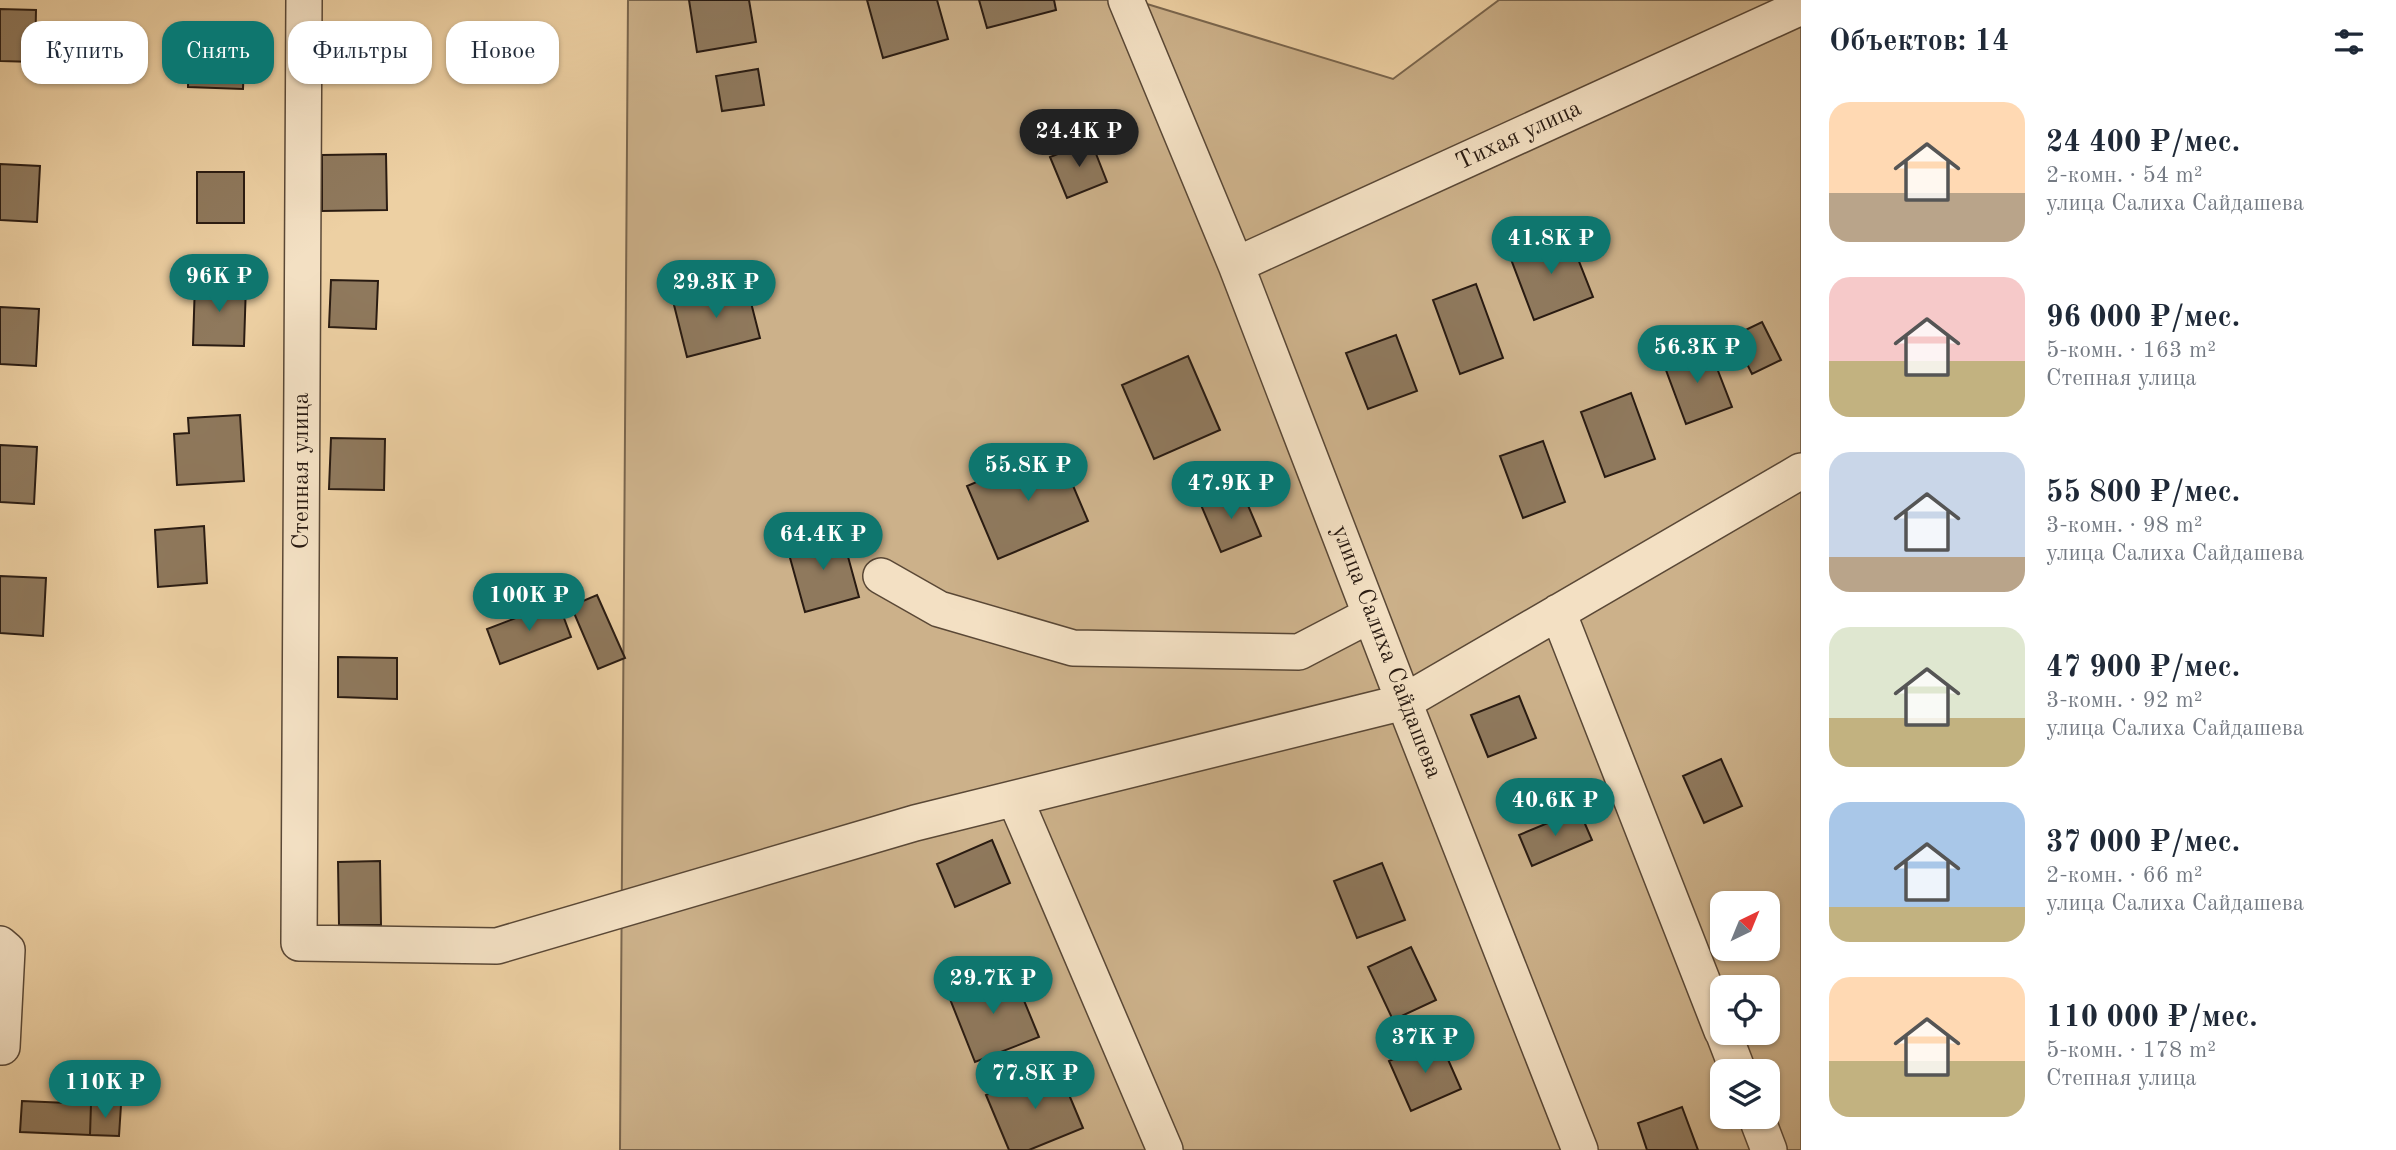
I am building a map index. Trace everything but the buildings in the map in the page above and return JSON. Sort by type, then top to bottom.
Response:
[{"type":"street","name":"Степная улица","points":[[304,0],[299,943],[497,946],[902,827],[1015,799]]},
{"type":"street","name":"улица Салиха Сайдашева","points":[[1126,0],[1236,265],[1580,1150]]},
{"type":"street","name":"Тихая улица","points":[[1236,265],[1801,7]]},
{"type":"street","points":[[1165,1150],[1015,799],[1404,702],[1801,471]]},
{"type":"street","points":[[881,576],[939,609],[1073,648],[1299,652],[1370,615]]},
{"type":"street","points":[[1558,612],[1710,1001]]},
{"type":"street","points":[[0,944],[7,950],[0,1048]]},
{"type":"street","points":[[1761,1129],[1769,1150]]},
{"type":"shaded area","points":[[628,0],[1134,0],[1393,79],[1499,0],[1801,0],[1801,1150],[620,1150]]}]
